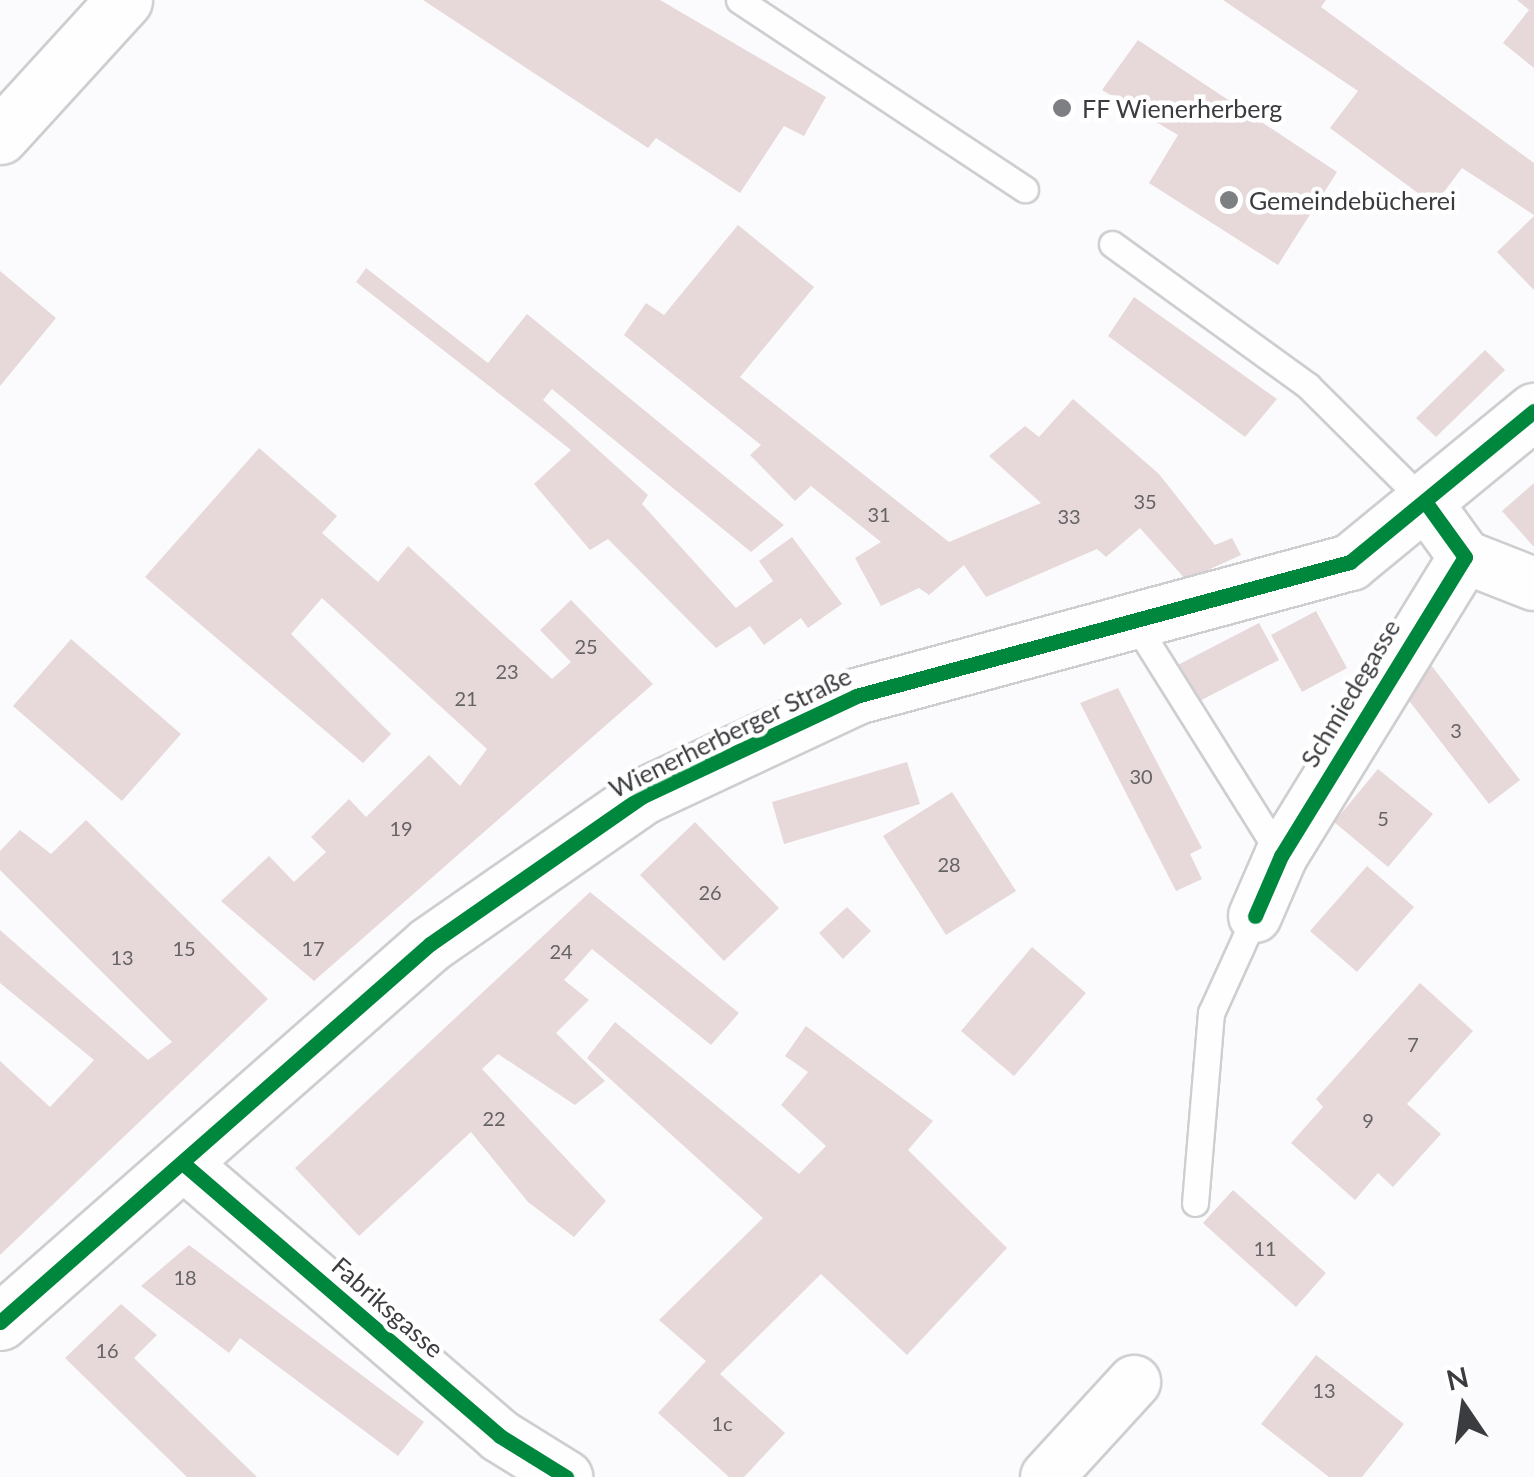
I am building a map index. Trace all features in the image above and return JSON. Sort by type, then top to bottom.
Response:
[{"type":"street","points":[[0,136],[124,0]]},
{"type":"street","name":"Wienerherberger Straße","points":[[0,1322],[185,1165],[430,944],[643,796],[856,696],[1350,562],[1426,504],[1534,411]]},
{"type":"street","points":[[1426,504],[1465,557],[1534,584]]},
{"type":"street","name":"Schmiedegasse","points":[[1255,916],[1282,856],[1465,557]]},
{"type":"street","name":"Fabriksgasse","points":[[185,1165],[500,1436],[566,1477]]},
{"type":"street","points":[[1047,1477],[1134,1382]]},
{"type":"lane","points":[[739,0],[1025,189]]},
{"type":"lane","points":[[1112,244],[1308,386],[1426,504]]},
{"type":"lane","points":[[1135,623],[1282,856]]},
{"type":"lane","name":"Schmiedegasse","points":[[1195,1203],[1211,1013],[1255,916]]},
{"type":"building","points":[[423,0],[660,0],[826,97],[804,136],[784,126],[740,193],[656,138],[648,148]]},
{"type":"building","points":[[1223,0],[1326,0],[1321,7],[1534,163],[1534,215],[1462,168],[1434,205],[1330,128],[1358,91]]},
{"type":"building","points":[[1517,0],[1534,0],[1534,68],[1503,43],[1529,10]]},
{"type":"building","points":[[1138,40],[1337,172],[1278,265],[1149,183],[1178,135],[1102,90]]},
{"type":"building","points":[[1534,216],[1534,290],[1497,252]]},
{"type":"building","points":[[738,225],[814,287],[740,377],[949,542],[1041,503],[989,456],[1025,426],[1039,437],[1073,399],[1159,474],[1215,545],[1232,538],[1241,555],[1186,580],[1140,528],[1106,557],[1097,549],[986,597],[964,565],[929,595],[919,588],[881,606],[855,558],[881,542],[811,486],[795,501],[750,455],[761,445],[624,335],[646,303],[664,315]]},
{"type":"building","points":[[366,268],[488,363],[527,314],[784,525],[751,552],[552,389],[543,400],[648,495],[642,504],[736,608],[773,581],[759,561],[792,537],[842,604],[808,628],[801,618],[764,645],[750,626],[716,648],[608,539],[590,550],[534,484],[571,450],[356,282]]},
{"type":"building","points":[[0,271],[56,318],[0,386]]},
{"type":"building","points":[[1134,297],[1277,399],[1245,437],[1108,336]]},
{"type":"building","points":[[1485,350],[1505,370],[1436,437],[1416,418]]},
{"type":"building","points":[[259,448],[337,516],[322,533],[378,582],[408,546],[552,679],[571,662],[540,630],[571,600],[653,684],[314,981],[221,901],[269,856],[294,882],[326,852],[311,837],[349,799],[366,817],[429,755],[460,786],[487,749],[322,598],[291,634],[391,734],[363,763],[145,577]]},
{"type":"building","points":[[1534,483],[1534,547],[1502,511]]},
{"type":"building","points":[[1316,611],[1347,668],[1302,692],[1271,635]]},
{"type":"building","points":[[1259,623],[1279,660],[1190,706],[1170,669]]},
{"type":"building","points":[[71,639],[181,734],[122,801],[13,706]]},
{"type":"building","points":[[1424,656],[1520,780],[1489,804],[1393,680]]},
{"type":"building","points":[[1118,688],[1202,848],[1190,854],[1202,879],[1176,891],[1080,703]]},
{"type":"building","points":[[907,762],[920,804],[784,844],[772,802]]},
{"type":"building","points":[[1378,769],[1433,814],[1388,867],[1334,822]]},
{"type":"building","points":[[952,792],[1016,891],[946,935],[883,836]]},
{"type":"building","points":[[86,820],[268,999],[0,1255],[0,1061],[50,1107],[94,1060],[0,983],[0,930],[148,1060],[172,1042],[0,870],[0,851],[20,830],[51,854]]},
{"type":"building","points":[[695,822],[779,908],[724,961],[640,875]]},
{"type":"building","points":[[1367,866],[1414,907],[1357,972],[1310,931]]},
{"type":"building","points":[[590,892],[739,1013],[711,1045],[592,949],[564,980],[589,1000],[556,1033],[605,1081],[575,1105],[498,1054],[482,1069],[606,1201],[574,1237],[528,1202],[471,1132],[359,1236],[295,1168]]},
{"type":"building","points":[[847,907],[871,931],[843,959],[819,933]]},
{"type":"building","points":[[1032,947],[1086,993],[1014,1076],[961,1031]]},
{"type":"building","points":[[1420,983],[1473,1031],[1407,1104],[1441,1134],[1393,1187],[1378,1173],[1355,1200],[1291,1143],[1323,1107],[1316,1099]]},
{"type":"building","points":[[615,1022],[799,1174],[826,1146],[781,1105],[808,1072],[785,1056],[806,1026],[933,1121],[908,1150],[1007,1248],[907,1355],[821,1274],[720,1374],[785,1433],[744,1477],[729,1477],[658,1413],[706,1361],[659,1320],[763,1218],[587,1058]]},
{"type":"building","points":[[1233,1190],[1326,1273],[1296,1307],[1203,1223]]},
{"type":"building","points":[[189,1245],[424,1422],[398,1456],[240,1338],[229,1353],[141,1286]]},
{"type":"building","points":[[121,1304],[157,1335],[134,1358],[257,1477],[187,1477],[65,1358]]},
{"type":"building","points":[[1316,1355],[1404,1424],[1362,1477],[1329,1477],[1261,1424]]},
{"type":"cycle path","points":[[0,1322],[430,944],[643,796],[856,696],[1350,562],[1534,411]]},
{"type":"cycle path","points":[[1255,916],[1281,856],[1465,557],[1426,503]]},
{"type":"cycle path","points":[[185,1165],[500,1436],[566,1477]]},
{"type":"place","name":"FF Wienerherberg","points":[[1062,108]]},
{"type":"place","name":"Gemeindebücherei","points":[[1229,200]]}]
